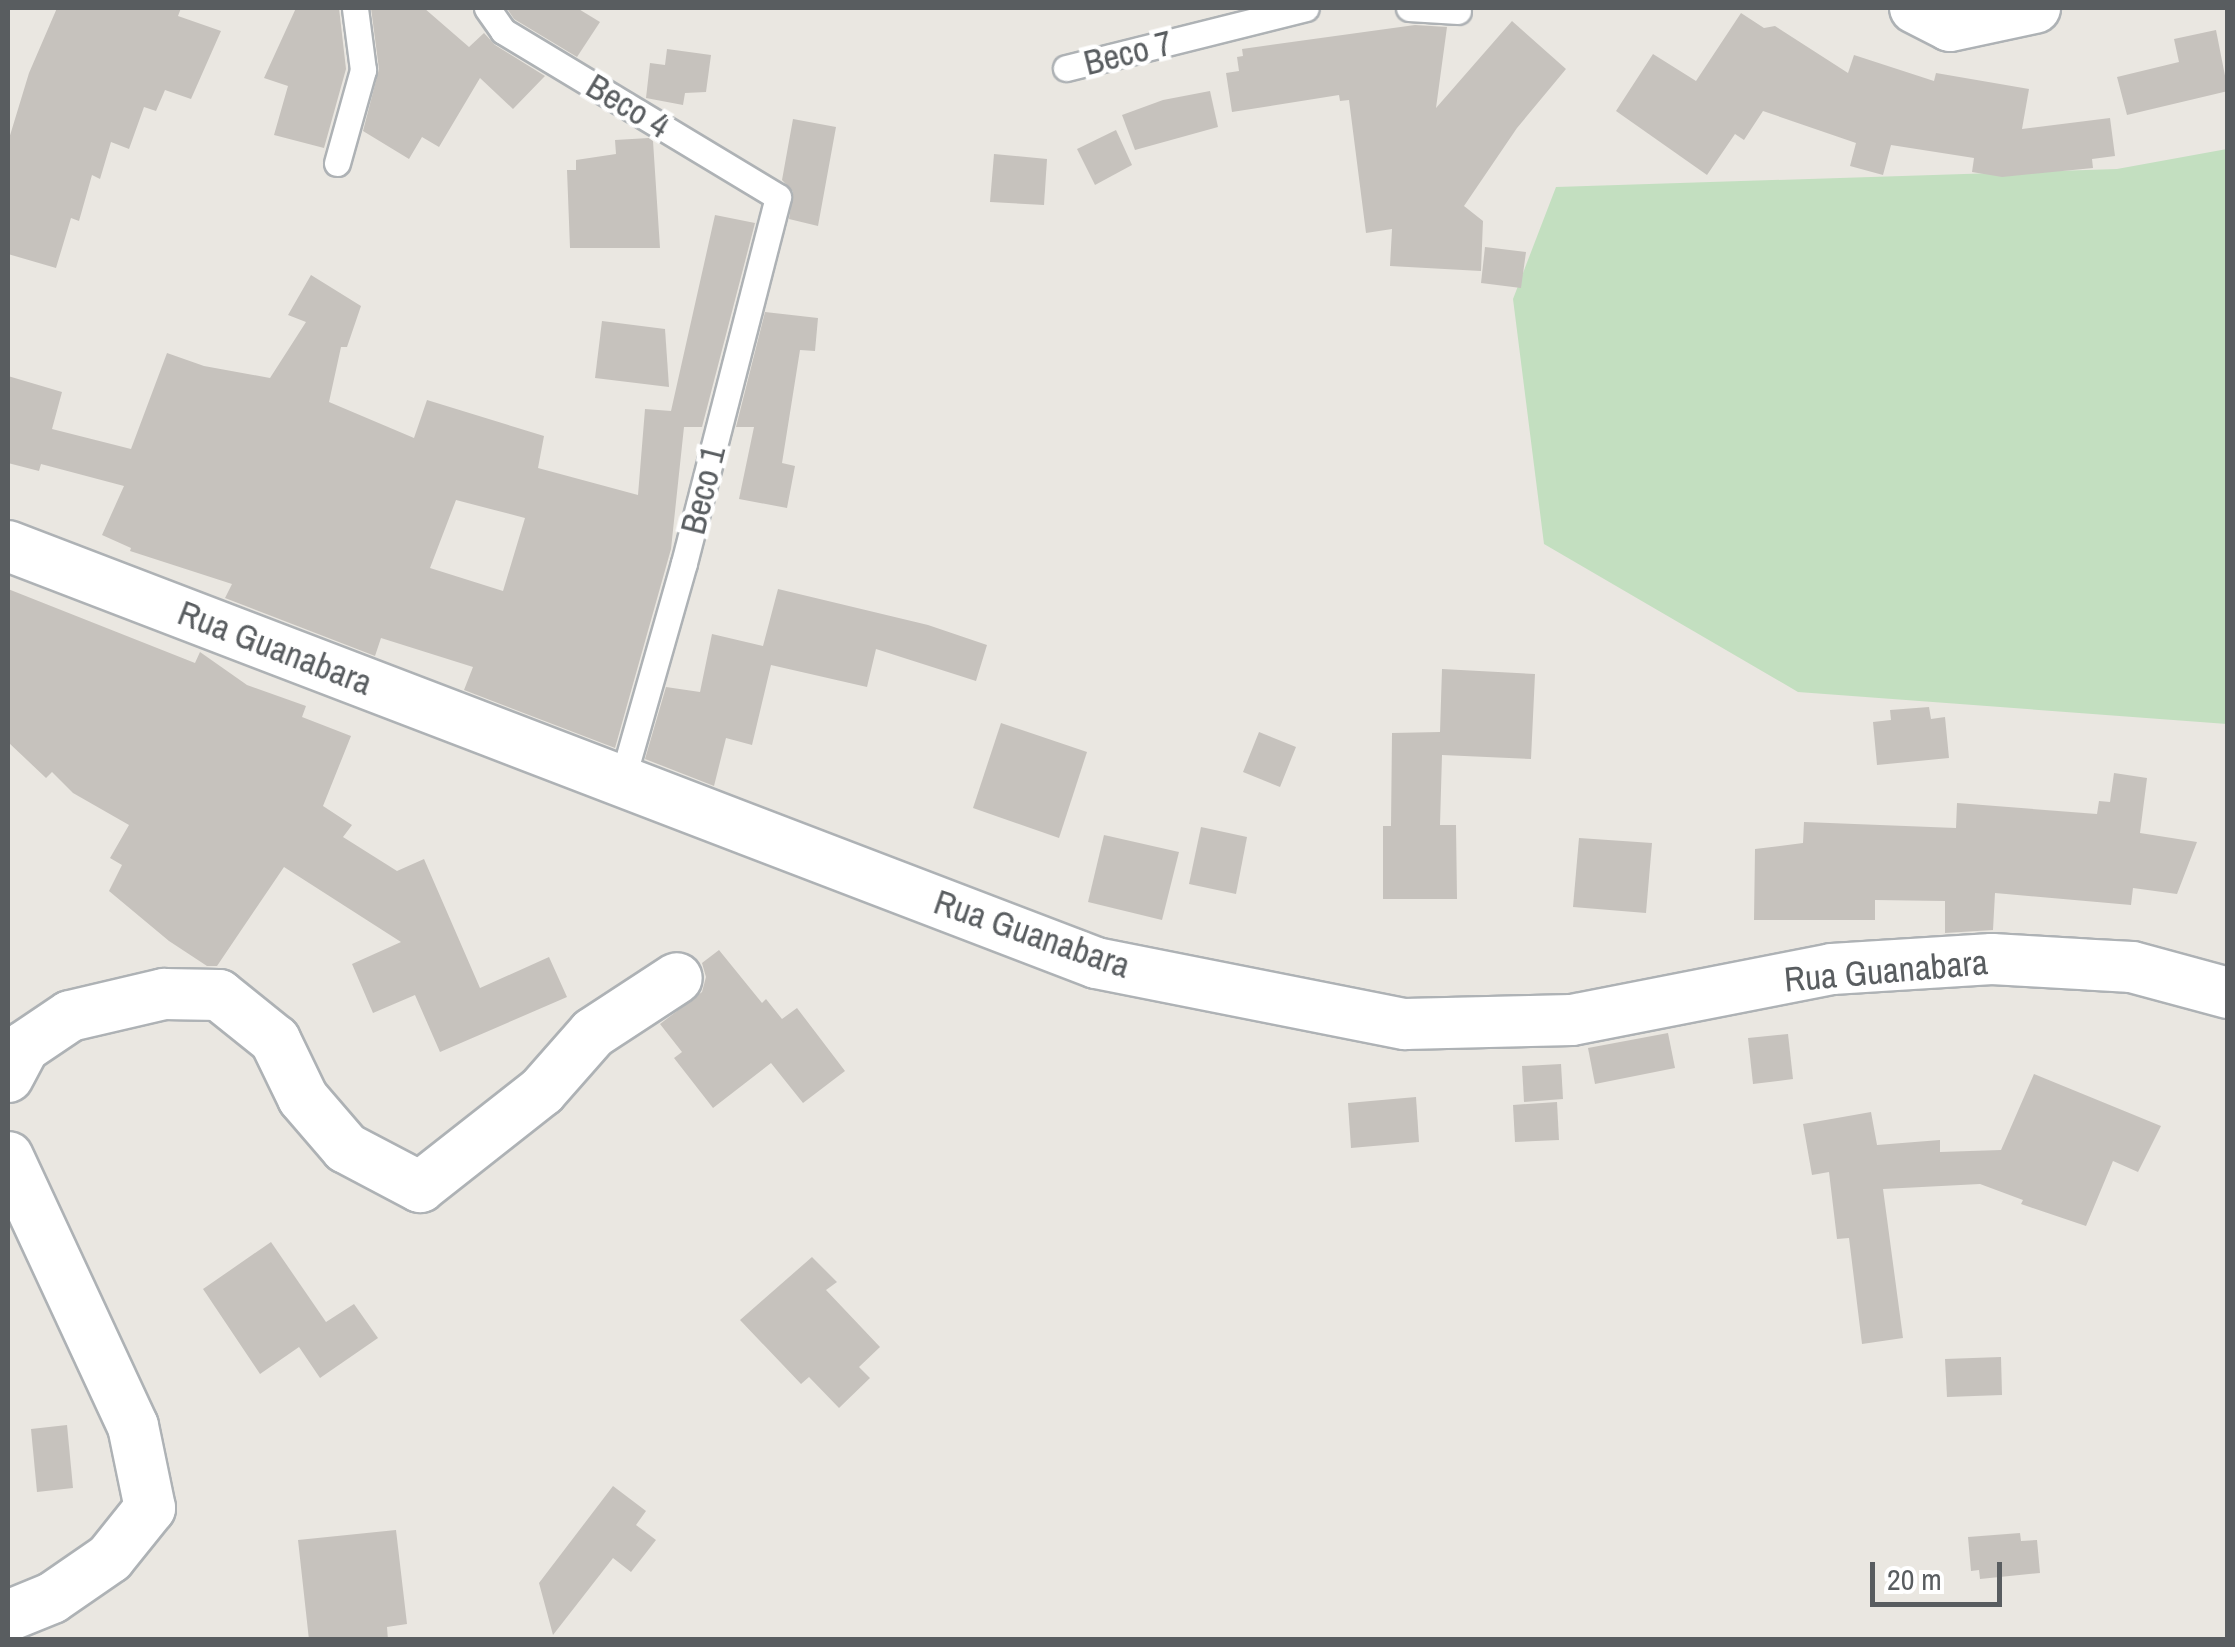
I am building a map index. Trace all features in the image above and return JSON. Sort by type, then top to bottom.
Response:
[{"type":"street","points":[[1915,8],[1950,26],[2035,8]]},
{"type":"street","name":"Rua Guanabara","points":[[8,546],[1096,962],[1405,1024],[1572,1020],[1832,969],[1992,959],[2132,967],[2228,993]]},
{"type":"street","points":[[8,1076],[24,1047],[70,1016],[164,994],[219,994],[275,1040],[303,1098],[346,1148],[420,1187],[542,1091],[594,1034],[677,978]]},
{"type":"street","points":[[8,1157],[133,1426],[150,1508],[110,1558],[52,1598],[8,1616]]},
{"type":"lane","points":[[337,163],[364,70],[356,8]]},
{"type":"lane","name":"Beco 4","points":[[487,8],[503,30],[778,197]]},
{"type":"lane","name":"Beco 7","points":[[1066,68],[1306,8]]},
{"type":"lane","points":[[1410,8],[1458,11]]},
{"type":"lane","name":"Beco 1","points":[[622,781],[684,563],[778,197]]},
{"type":"green space","points":[[2227,149],[2227,724],[1798,692],[1544,544],[1513,299],[1556,187],[2117,169]]},
{"type":"building","points":[[57,8],[181,8],[178,16],[221,31],[191,99],[165,90],[156,111],[144,107],[129,149],[111,142],[100,179],[92,175],[79,221],[71,218],[56,268],[8,254],[8,142],[29,73]]},
{"type":"building","points":[[296,8],[339,8],[346,69],[324,148],[274,135],[288,86],[264,78]]},
{"type":"building","points":[[371,8],[424,8],[469,47],[484,33],[495,45],[545,76],[513,109],[480,78],[439,147],[422,137],[409,159],[363,131],[379,69]]},
{"type":"building","points":[[577,8],[600,22],[577,57],[514,19],[508,10]]},
{"type":"building","points":[[1741,13],[1764,28],[1775,26],[1848,73],[1854,55],[1934,81],[1936,73],[2029,89],[2022,129],[2110,118],[2115,156],[2092,159],[2093,168],[2002,177],[1972,172],[1974,158],[1891,145],[1883,175],[1850,166],[1856,143],[1763,111],[1744,140],[1735,134],[1707,175],[1616,111],[1653,54],[1696,81]]},
{"type":"building","points":[[1512,21],[1566,69],[1517,128],[1464,206],[1483,221],[1481,271],[1390,266],[1392,229],[1366,233],[1349,100],[1340,101],[1339,95],[1232,112],[1226,73],[1239,71],[1237,57],[1243,56],[1242,49],[1415,25],[1447,27],[1436,108]]},
{"type":"building","points":[[2216,30],[2228,91],[2127,115],[2117,77],[2179,62],[2174,39]]},
{"type":"building","points":[[667,49],[711,55],[706,92],[685,93],[683,105],[646,98],[650,63],[665,65]]},
{"type":"building","points":[[1210,91],[1218,127],[1135,150],[1122,115],[1163,100]]},
{"type":"building","points":[[793,119],[836,127],[818,226],[789,219],[793,192],[782,180]]},
{"type":"building","points":[[1116,130],[1132,165],[1095,185],[1077,149]]},
{"type":"building","points":[[615,140],[653,141],[660,248],[570,248],[567,170],[576,170],[576,160],[616,154]]},
{"type":"building","points":[[994,154],[1047,159],[1044,205],[990,202]]},
{"type":"building","points":[[715,215],[755,223],[702,427],[684,427],[671,549],[615,748],[464,690],[473,667],[381,638],[375,656],[225,598],[232,584],[130,551],[131,548],[102,535],[124,486],[41,464],[39,471],[8,463],[8,376],[62,392],[52,429],[131,449],[167,353],[204,366],[270,378],[306,322],[288,315],[311,275],[361,306],[347,347],[341,347],[329,402],[414,438],[427,400],[544,436],[538,468],[638,495],[645,409],[671,411]],"holes":[[[456,500],[525,518],[503,591],[430,568]]]},
{"type":"building","points":[[1485,247],[1526,252],[1521,288],[1481,283]]},
{"type":"building","points":[[765,312],[818,318],[815,351],[800,350],[782,463],[795,466],[787,508],[739,499],[754,427],[736,427]]},
{"type":"building","points":[[602,321],[665,329],[669,387],[595,378]]},
{"type":"building","points":[[8,589],[195,663],[200,652],[247,685],[306,706],[302,717],[351,736],[323,806],[352,825],[343,837],[397,871],[424,859],[480,988],[549,957],[567,997],[440,1052],[415,995],[373,1013],[352,964],[401,942],[284,867],[217,966],[207,966],[169,941],[109,891],[122,865],[110,858],[129,825],[73,793],[52,772],[46,778],[8,742]]},
{"type":"building","points":[[778,589],[928,625],[987,645],[976,681],[876,649],[867,687],[771,665],[752,745],[726,738],[714,786],[645,759],[666,687],[700,692],[712,634],[763,646]]},
{"type":"building","points":[[1442,669],[1535,674],[1531,759],[1442,755],[1440,825],[1456,825],[1457,899],[1383,899],[1383,826],[1391,826],[1392,733],[1440,732]]},
{"type":"building","points":[[1929,707],[1931,719],[1945,717],[1949,758],[1877,765],[1873,722],[1891,720],[1890,710]]},
{"type":"building","points":[[1001,723],[1087,752],[1059,838],[973,808]]},
{"type":"building","points":[[1259,732],[1296,747],[1280,787],[1243,772]]},
{"type":"building","points":[[2114,773],[2147,778],[2140,833],[2197,842],[2177,894],[2133,888],[2131,905],[1995,893],[1993,930],[1945,933],[1945,901],[1875,900],[1875,920],[1754,920],[1755,849],[1803,843],[1804,822],[1956,828],[1957,803],[2097,814],[2099,801],[2110,802]]},
{"type":"building","points":[[1201,827],[1247,837],[1236,894],[1189,884]]},
{"type":"building","points":[[1104,835],[1179,852],[1162,920],[1088,902]]},
{"type":"building","points":[[1579,838],[1652,843],[1646,913],[1573,907]]},
{"type":"building","points":[[719,950],[762,1003],[766,999],[782,1019],[797,1008],[845,1071],[803,1103],[771,1063],[713,1108],[674,1058],[682,1052],[660,1024],[702,992],[706,977],[702,963]]},
{"type":"building","points":[[1668,1033],[1675,1068],[1595,1084],[1588,1048]]},
{"type":"building","points":[[1788,1034],[1793,1079],[1753,1084],[1748,1038]]},
{"type":"building","points":[[1561,1064],[1563,1099],[1524,1102],[1522,1066]]},
{"type":"building","points":[[2034,1074],[2161,1126],[2138,1172],[2113,1161],[2086,1226],[2021,1204],[2023,1200],[1980,1184],[1883,1189],[1903,1338],[1862,1344],[1849,1238],[1837,1239],[1829,1172],[1812,1175],[1803,1124],[1871,1112],[1877,1145],[1940,1140],[1940,1152],[2001,1150]]},
{"type":"building","points":[[1416,1097],[1419,1142],[1351,1148],[1348,1103]]},
{"type":"building","points":[[1557,1102],[1559,1140],[1515,1142],[1513,1105]]},
{"type":"building","points":[[271,1242],[326,1322],[354,1304],[378,1338],[320,1378],[299,1347],[260,1374],[203,1289]]},
{"type":"building","points":[[812,1257],[837,1282],[826,1290],[880,1347],[859,1367],[870,1378],[839,1408],[809,1377],[801,1384],[740,1320]]},
{"type":"building","points":[[2001,1357],[2002,1395],[1947,1397],[1945,1359]]},
{"type":"building","points":[[67,1425],[73,1488],[37,1492],[31,1429]]},
{"type":"building","points":[[613,1486],[646,1511],[636,1525],[656,1540],[631,1572],[613,1558],[553,1635],[539,1583]]},
{"type":"building","points":[[396,1530],[407,1624],[387,1627],[388,1640],[309,1640],[298,1540]]},
{"type":"building","points":[[2020,1533],[2021,1541],[2037,1540],[2040,1573],[1980,1579],[1979,1570],[1971,1571],[1968,1537]]}]
